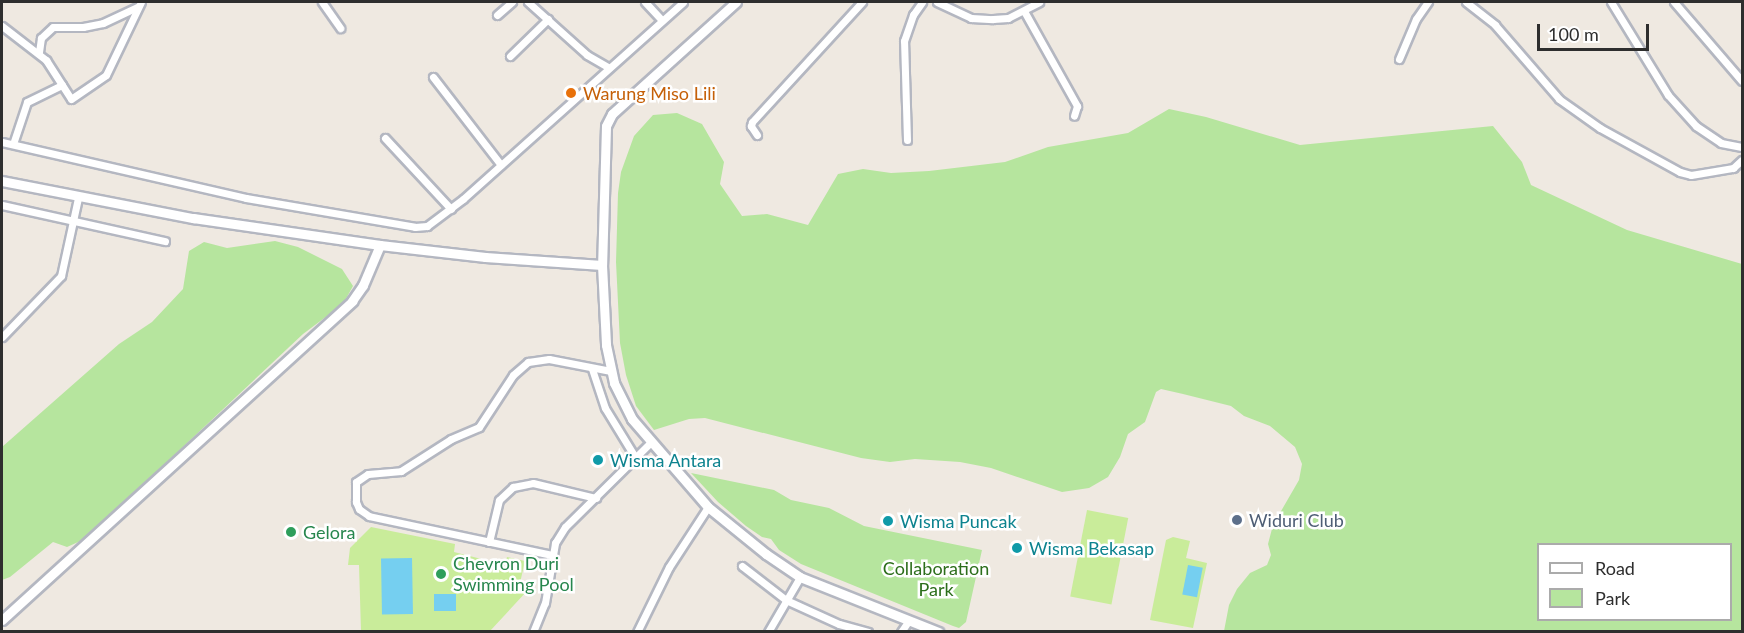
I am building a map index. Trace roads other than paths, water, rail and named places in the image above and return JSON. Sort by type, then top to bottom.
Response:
[{"type":"street","points":[[322,2],[340,28]]},
{"type":"street","points":[[497,15],[512,2]]},
{"type":"street","points":[[528,2],[587,55],[608,67]]},
{"type":"street","points":[[645,2],[662,20]]},
{"type":"street","points":[[2,142],[246,198],[415,227],[427,226],[451,209],[683,2]]},
{"type":"street","points":[[736,2],[608,120],[604,151],[602,265],[604,320],[611,371],[622,403],[651,442],[708,507],[766,554],[800,576],[938,632]]},
{"type":"street","points":[[757,135],[751,126],[752,122],[862,2]]},
{"type":"street","points":[[907,140],[904,41],[913,15],[922,2]]},
{"type":"street","points":[[937,2],[971,18],[1008,18],[1039,2]]},
{"type":"street","points":[[1399,59],[1416,19],[1428,2]]},
{"type":"street","points":[[1466,2],[1495,25],[1559,99],[1599,128],[1680,172],[1691,175],[1701,176],[1733,168],[1743,160]]},
{"type":"street","points":[[1611,2],[1668,95],[1696,126],[1721,143],[1743,147]]},
{"type":"street","points":[[1674,2],[1743,81]]},
{"type":"street","points":[[39,52],[41,38],[53,27],[83,27],[103,23],[139,4]]},
{"type":"street","points":[[2,26],[39,52],[71,99],[106,75],[124,42],[139,4]]},
{"type":"street","points":[[1024,11],[1077,106],[1074,116]]},
{"type":"street","points":[[510,56],[548,19]]},
{"type":"street","points":[[433,77],[501,165]]},
{"type":"street","points":[[13,144],[27,102],[62,85]]},
{"type":"street","points":[[386,138],[451,209]]},
{"type":"street","points":[[2,181],[78,198],[380,245],[485,257],[602,265]]},
{"type":"street","points":[[2,337],[61,276],[78,198]]},
{"type":"street","points":[[2,205],[165,241]]},
{"type":"street","points":[[2,620],[352,301],[363,285],[380,245]]},
{"type":"street","points":[[552,555],[369,516],[358,509],[356,482],[368,474],[401,471],[457,436],[478,427],[513,375],[528,362],[549,359],[611,371]]},
{"type":"street","points":[[592,369],[605,408],[635,457]]},
{"type":"street","points":[[533,632],[545,603],[555,543],[566,527],[651,442]]},
{"type":"street","points":[[489,542],[499,500],[513,486],[533,483],[596,498]]},
{"type":"street","points":[[637,632],[669,567],[708,507]]},
{"type":"street","points":[[742,566],[786,600],[839,624],[868,632]]},
{"type":"street","points":[[768,632],[800,576]]},
{"type":"street","points":[[901,632],[909,620]]},
{"type":"water","points":[[412,558],[413,614],[382,615],[381,559]]},
{"type":"water","points":[[1188,565],[1203,568],[1197,597],[1182,594]]},
{"type":"water","points":[[434,594],[456,594],[456,611],[434,611]]},
{"type":"place","name":"Warung Miso Lili","points":[[571,93]]},
{"type":"place","name":"Wisma Antara","points":[[598,460]]},
{"type":"place","name":"Widuri Club","points":[[1237,520]]},
{"type":"place","name":"Wisma Puncak","points":[[888,521]]},
{"type":"place","name":"Gelora","points":[[291,532]]},
{"type":"place","name":"Wisma Bekasap","points":[[1017,548]]},
{"type":"place","name":"Chevron Duri Swimming Pool","points":[[441,574]]},
{"type":"park label","name":"Collaboration Park","points":[[936,579]]}]
